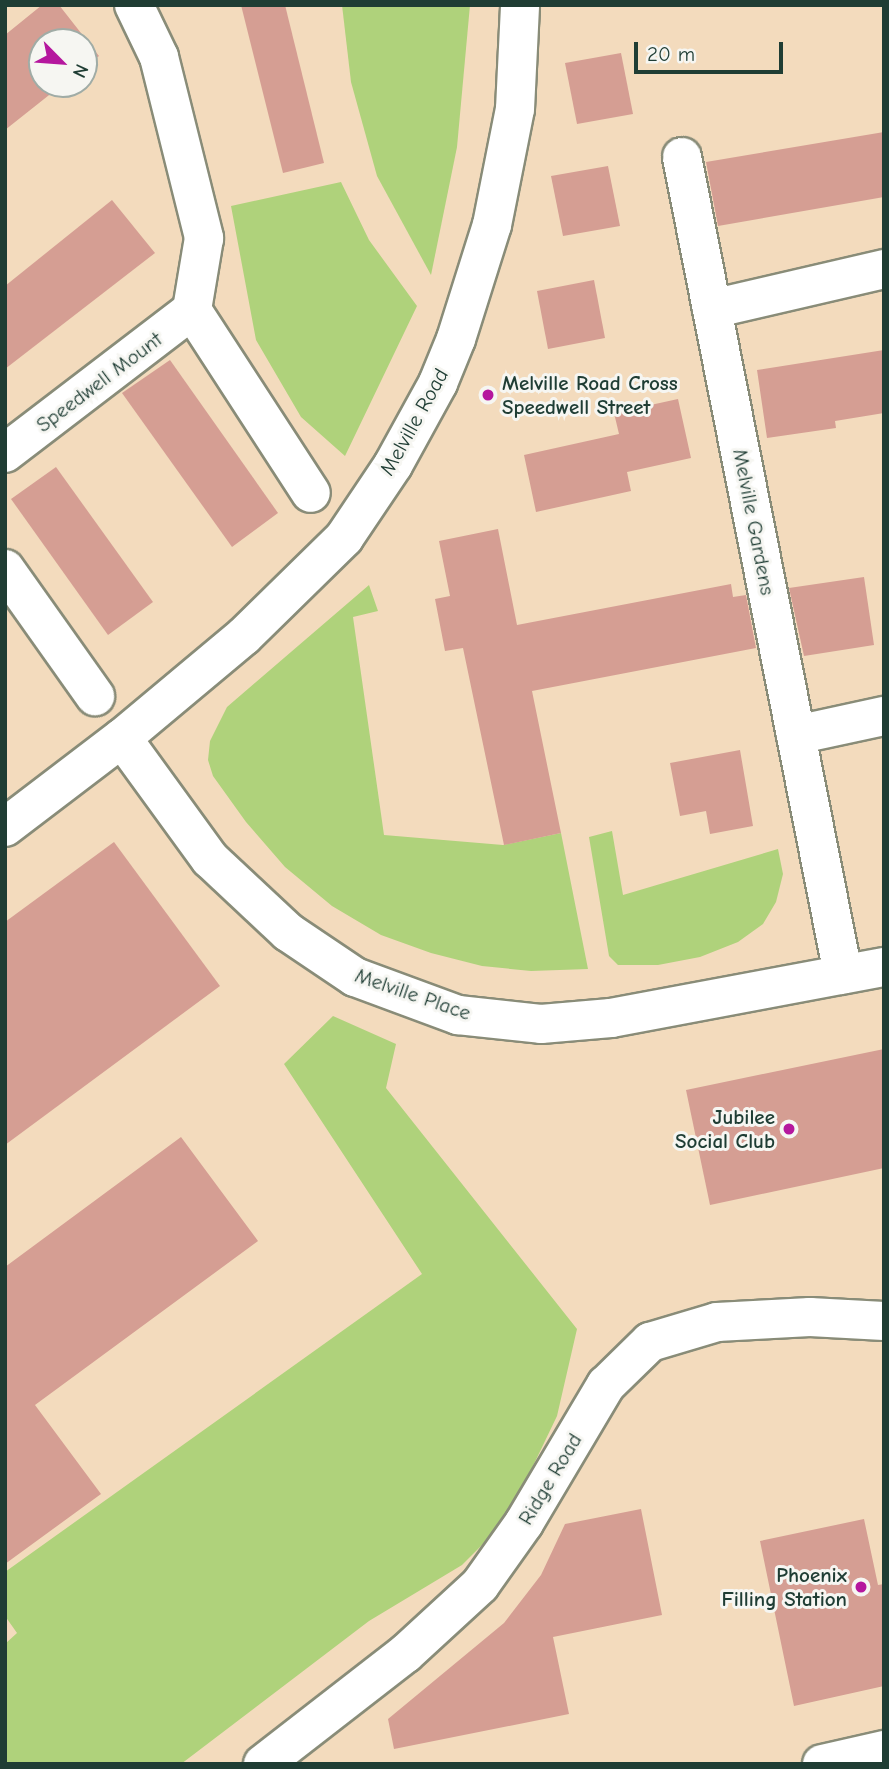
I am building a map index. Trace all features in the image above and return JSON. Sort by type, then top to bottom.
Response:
[{"type":"street","points":[[134,5],[159,57],[204,239],[192,310],[311,493]]},
{"type":"street","name":"Melville Road","points":[[5,827],[122,738],[244,636],[344,538],[393,465],[438,383],[456,339],[492,225],[515,109],[520,5]]},
{"type":"street","name":"Melville Gardens","points":[[682,157],[843,974]]},
{"type":"street","points":[[712,309],[884,270]]},
{"type":"street","name":"Speedwell Mount","points":[[5,453],[192,310]]},
{"type":"street","points":[[5,569],[95,696]]},
{"type":"street","points":[[796,734],[884,716]]},
{"type":"street","name":"Melville Place","points":[[122,738],[211,859],[288,932],[355,977],[458,1015],[541,1024],[611,1018],[884,967]]},
{"type":"street","name":"Ridge Road","points":[[263,1764],[405,1654],[480,1585],[524,1523],[606,1385],[650,1342],[717,1322],[810,1317],[884,1321]]},
{"type":"street","points":[[822,1764],[884,1750]]},
{"type":"green space","points":[[342,5],[470,5],[457,147],[431,275],[377,176],[351,82]]},
{"type":"green space","points":[[341,182],[369,240],[417,306],[345,456],[301,417],[256,340],[231,206]]},
{"type":"green space","points":[[369,585],[378,611],[353,617],[384,835],[503,845],[561,833],[588,969],[531,971],[482,966],[431,953],[381,935],[332,906],[285,867],[246,822],[213,776],[208,760],[210,741],[227,707]]},
{"type":"green space","points":[[612,831],[623,895],[778,849],[783,874],[776,902],[763,924],[738,942],[700,957],[658,965],[618,965],[609,956],[589,837]]},
{"type":"green space","points":[[333,1016],[396,1044],[386,1088],[577,1329],[557,1416],[507,1520],[462,1565],[369,1621],[181,1764],[5,1764],[5,1644],[17,1633],[5,1616],[5,1572],[422,1274],[284,1064]]},
{"type":"building","points":[[42,5],[59,5],[77,28],[28,28],[28,98],[45,98],[5,130],[5,35]]},
{"type":"building","points":[[241,5],[285,5],[324,163],[283,173]]},
{"type":"building","points":[[621,53],[633,114],[577,124],[565,63]]},
{"type":"building","points":[[884,132],[884,197],[718,226],[706,162]]},
{"type":"building","points":[[608,166],[620,226],[563,236],[551,176]]},
{"type":"building","points":[[112,200],[155,253],[5,369],[5,286]]},
{"type":"building","points":[[594,280],[605,338],[548,349],[537,291]]},
{"type":"building","points":[[884,350],[884,413],[835,421],[836,428],[767,438],[757,370]]},
{"type":"building","points":[[170,360],[278,513],[232,547],[122,393]]},
{"type":"building","points":[[678,399],[691,458],[627,472],[631,491],[536,512],[524,455],[619,434],[614,413]]},
{"type":"building","points":[[56,467],[153,602],[108,635],[11,499]]},
{"type":"building","points":[[498,529],[517,625],[731,584],[733,597],[746,595],[756,648],[532,691],[561,833],[504,845],[463,648],[445,651],[435,599],[450,596],[439,541]]},
{"type":"building","points":[[864,577],[874,645],[804,656],[789,588]]},
{"type":"building","points":[[740,750],[753,826],[710,834],[706,811],[680,816],[670,763]]},
{"type":"building","points":[[114,842],[220,986],[5,1145],[5,922]]},
{"type":"building","name":"Jubilee Social Club","points":[[884,1049],[884,1168],[710,1205],[686,1090]]},
{"type":"building","points":[[181,1137],[258,1241],[35,1405],[101,1494],[5,1564],[5,1267]]},
{"type":"building","points":[[641,1509],[662,1615],[553,1637],[569,1714],[394,1749],[388,1719],[504,1623],[541,1575],[565,1524]]},
{"type":"building","points":[[864,1519],[878,1585],[884,1584],[884,1686],[794,1706],[760,1541]]},
{"type":"place","name":"Melville Road Cross Speedwell Street","points":[[488,395]]},
{"type":"place","name":"Jubilee Social Club","points":[[789,1129]]},
{"type":"place","name":"Phoenix Filling Station","points":[[861,1587]]}]
